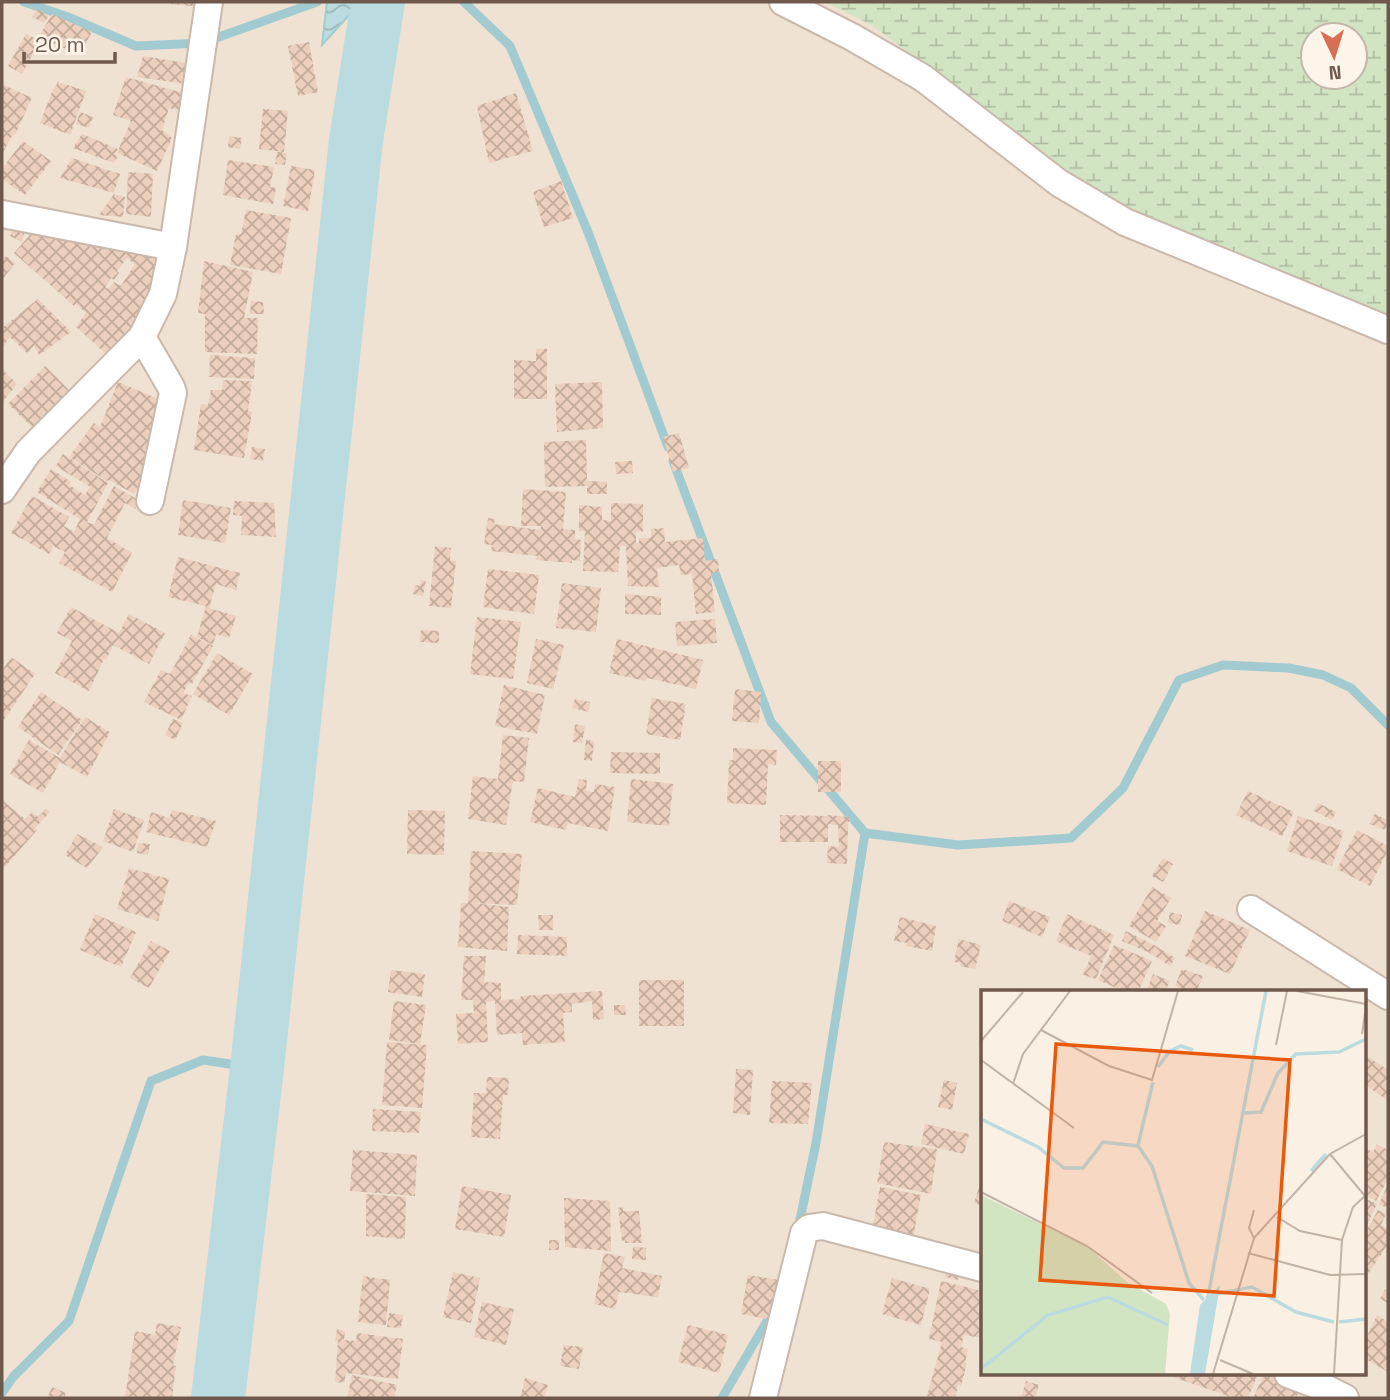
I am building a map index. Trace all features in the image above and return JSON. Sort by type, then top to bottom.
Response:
[{"type":"street","points":[[2,491],[9,462],[28,452],[142,337],[163,295],[173,247],[209,2]]},
{"type":"street","points":[[783,2],[852,37],[923,78],[1059,183],[1125,222],[1388,330]]},
{"type":"street","points":[[2,214],[173,247]]},
{"type":"street","points":[[142,337],[173,393],[150,501]]},
{"type":"street","points":[[1251,909],[1388,996]]},
{"type":"street","points":[[763,1398],[804,1233],[809,1228],[823,1226],[981,1268]]},
{"type":"street","points":[[1293,1376],[1345,1398]]},
{"type":"shaded area","points":[[2,2],[327,2],[323,44],[361,2],[824,2],[873,26],[1388,320],[1388,1398],[2,1398]]},
{"type":"green space","points":[[824,2],[1388,2],[1388,320],[1120,212],[873,26]]},
{"type":"water","points":[[327,2],[361,2],[322,45]]},
{"type":"building","points":[[202,2],[202,7],[171,4]]},
{"type":"building","points":[[37,9],[49,16],[44,23],[32,17]]},
{"type":"building","points":[[52,14],[92,32],[79,55],[39,37]]},
{"type":"building","points":[[26,34],[40,41],[22,74],[8,66]]},
{"type":"building","points":[[309,42],[318,92],[298,96],[288,46]]},
{"type":"building","points":[[143,56],[191,64],[187,84],[137,77]]},
{"type":"building","points":[[126,77],[190,95],[186,112],[169,108],[162,130],[172,138],[157,171],[117,153],[131,121],[113,115]]},
{"type":"building","points":[[58,82],[86,91],[70,135],[40,123]]},
{"type":"building","points":[[2,84],[32,98],[15,135],[13,134],[2,154]]},
{"type":"building","points":[[516,93],[533,151],[489,163],[477,106]]},
{"type":"building","points":[[263,109],[288,111],[284,152],[259,149]]},
{"type":"building","points":[[80,112],[93,117],[89,128],[76,124]]},
{"type":"building","points":[[82,134],[118,149],[114,163],[73,148]]},
{"type":"building","points":[[229,136],[242,138],[240,149],[228,147]]},
{"type":"building","points":[[23,141],[51,161],[25,195],[2,179],[2,169]]},
{"type":"building","points":[[277,152],[287,153],[285,165],[275,164]]},
{"type":"building","points":[[72,158],[120,174],[114,193],[60,178]]},
{"type":"building","points":[[228,160],[274,167],[270,187],[276,188],[273,204],[223,195]]},
{"type":"building","points":[[291,166],[315,170],[308,211],[283,206]]},
{"type":"building","points":[[128,172],[153,174],[151,217],[126,214]]},
{"type":"building","points":[[561,181],[573,218],[544,227],[533,192]]},
{"type":"building","points":[[114,194],[125,197],[123,217],[99,215]]},
{"type":"building","points":[[246,210],[291,218],[281,274],[230,265],[236,234],[241,234]]},
{"type":"building","points":[[15,224],[26,228],[22,242],[10,236]]},
{"type":"building","points":[[36,228],[163,257],[158,277],[113,360],[76,327],[86,313],[76,304],[74,306],[14,253]],"holes":[[[127,258],[135,264],[121,286],[114,282],[108,289],[105,287],[111,278],[114,280]]]},
{"type":"building","points":[[6,256],[15,263],[2,280],[2,262]]},
{"type":"building","points":[[204,261],[253,272],[244,318],[258,318],[257,354],[205,352],[205,314],[198,313]]},
{"type":"building","points":[[38,299],[71,332],[39,355],[34,346],[27,353],[10,337],[4,345],[2,328]]},
{"type":"building","points":[[251,301],[263,302],[264,314],[250,314]]},
{"type":"building","points":[[536,349],[547,349],[547,399],[514,399],[514,360],[536,361]]},
{"type":"building","points":[[210,355],[255,358],[254,379],[209,377]]},
{"type":"building","points":[[45,366],[73,394],[37,432],[8,404]]},
{"type":"building","points":[[2,369],[17,384],[2,403]]},
{"type":"building","points":[[223,380],[252,381],[248,411],[252,412],[244,458],[194,450],[201,404],[208,405],[211,390],[222,390]]},
{"type":"building","points":[[118,382],[161,400],[141,484],[134,494],[69,457],[94,423],[100,427]]},
{"type":"building","points":[[602,382],[603,428],[557,432],[555,384]]},
{"type":"building","points":[[679,433],[689,468],[673,472],[663,437]]},
{"type":"building","points":[[586,440],[587,481],[607,482],[607,494],[587,494],[587,486],[545,487],[544,442]]},
{"type":"building","points":[[252,447],[265,449],[263,461],[250,459]]},
{"type":"building","points":[[63,454],[108,483],[87,522],[94,525],[114,486],[140,501],[135,509],[125,503],[107,538],[132,553],[112,592],[59,563],[65,552],[53,546],[49,554],[11,533],[32,496],[69,517],[64,526],[74,532],[80,519],[37,492],[51,469],[85,495],[90,487],[56,466]]},
{"type":"building","points":[[632,461],[633,473],[616,474],[615,462]]},
{"type":"building","points":[[523,489],[566,492],[563,529],[575,530],[575,539],[581,540],[580,561],[572,560],[572,563],[536,560],[537,556],[491,551],[492,545],[484,544],[488,518],[495,519],[494,524],[540,530],[541,526],[521,526]]},
{"type":"building","points":[[183,500],[231,508],[225,543],[178,535]]},
{"type":"building","points":[[234,501],[274,503],[276,537],[241,535],[242,516],[233,515]]},
{"type":"building","points":[[611,503],[643,504],[643,532],[636,531],[636,544],[639,543],[639,538],[651,538],[651,529],[664,528],[665,542],[703,538],[705,561],[718,559],[719,572],[711,573],[715,612],[696,614],[692,574],[681,575],[679,565],[657,568],[659,587],[628,586],[626,546],[620,546],[618,572],[583,571],[585,531],[579,531],[579,505],[602,507],[602,520],[611,521]]},
{"type":"building","points":[[435,546],[451,548],[450,560],[456,561],[451,608],[429,606]]},
{"type":"building","points":[[178,557],[240,573],[236,590],[216,584],[209,608],[236,616],[229,638],[216,634],[213,645],[197,637],[206,606],[168,597]]},
{"type":"building","points":[[488,569],[539,575],[534,614],[483,607]]},
{"type":"building","points":[[421,580],[426,581],[423,596],[413,594],[415,585],[420,586]]},
{"type":"building","points":[[562,583],[601,588],[596,632],[556,628]]},
{"type":"building","points":[[625,594],[661,597],[661,615],[625,614]]},
{"type":"building","points":[[71,607],[119,633],[129,614],[165,633],[149,664],[113,645],[89,691],[55,673],[72,641],[57,633]]},
{"type":"building","points":[[477,617],[521,622],[513,679],[470,674]]},
{"type":"building","points":[[715,619],[717,643],[677,646],[675,622]]},
{"type":"building","points":[[421,630],[439,631],[439,643],[420,642]]},
{"type":"building","points":[[191,635],[213,646],[192,684],[189,683],[183,693],[192,696],[181,720],[144,702],[161,670],[170,674]]},
{"type":"building","points":[[536,639],[564,645],[553,689],[527,683]]},
{"type":"building","points":[[617,639],[703,660],[696,689],[609,673]]},
{"type":"building","points":[[217,653],[253,674],[229,715],[193,694]]},
{"type":"building","points":[[11,657],[35,674],[2,723],[2,671]]},
{"type":"building","points":[[504,685],[545,695],[537,734],[495,726]]},
{"type":"building","points":[[735,689],[761,692],[759,723],[732,721]]},
{"type":"building","points":[[41,692],[82,720],[58,755],[18,727]]},
{"type":"building","points":[[652,698],[686,704],[680,740],[646,734]]},
{"type":"building","points":[[575,699],[590,702],[589,712],[572,708]]},
{"type":"building","points":[[85,717],[110,732],[87,777],[60,762],[43,793],[10,774],[29,740],[60,758]]},
{"type":"building","points":[[173,719],[183,723],[175,740],[165,735]]},
{"type":"building","points":[[575,724],[585,726],[582,743],[573,742]]},
{"type":"building","points":[[503,735],[529,738],[524,782],[513,781],[506,825],[468,819],[473,776],[498,779]]},
{"type":"building","points":[[586,740],[594,741],[592,761],[584,760]]},
{"type":"building","points":[[733,748],[777,750],[776,765],[768,764],[766,805],[727,803],[729,760],[733,760]]},
{"type":"building","points":[[611,752],[660,753],[660,774],[610,773]]},
{"type":"building","points":[[818,761],[841,761],[841,792],[818,792]]},
{"type":"building","points":[[579,779],[587,780],[586,791],[594,792],[595,784],[615,787],[608,831],[568,823],[566,830],[530,822],[538,788],[575,797]]},
{"type":"building","points":[[631,779],[673,784],[669,826],[627,822]]},
{"type":"building","points":[[1248,791],[1294,812],[1282,836],[1236,815]]},
{"type":"building","points":[[2,800],[25,819],[32,812],[38,817],[46,809],[50,812],[4,868],[2,866]]},
{"type":"building","points":[[1318,803],[1336,812],[1332,820],[1314,811]]},
{"type":"building","points":[[114,809],[144,820],[133,852],[103,841]]},
{"type":"building","points":[[172,810],[216,821],[207,847],[146,832],[151,812],[169,818]]},
{"type":"building","points":[[408,810],[445,811],[444,855],[407,854]]},
{"type":"building","points":[[1374,814],[1388,820],[1385,830],[1370,824]]},
{"type":"building","points":[[780,815],[850,817],[847,864],[827,863],[828,846],[839,847],[838,825],[828,824],[828,842],[780,842]]},
{"type":"building","points":[[1298,816],[1344,831],[1332,866],[1287,851]]},
{"type":"building","points":[[1357,830],[1388,846],[1370,886],[1337,869]]},
{"type":"building","points":[[77,834],[103,847],[87,868],[65,855]]},
{"type":"building","points":[[138,843],[150,844],[148,855],[137,853]]},
{"type":"building","points":[[471,851],[522,854],[517,905],[473,903],[509,907],[507,951],[458,947],[461,903],[468,903]]},
{"type":"building","points":[[1163,858],[1173,864],[1163,882],[1152,876]]},
{"type":"building","points":[[129,868],[169,879],[158,921],[117,909]]},
{"type":"building","points":[[1152,887],[1171,898],[1157,921],[1166,926],[1156,942],[1129,926]]},
{"type":"building","points":[[1009,901],[1050,917],[1042,937],[1002,921]]},
{"type":"building","points":[[1205,911],[1250,930],[1230,974],[1185,956]]},
{"type":"building","points":[[1170,912],[1182,915],[1180,925],[1168,923]]},
{"type":"building","points":[[95,914],[136,932],[121,967],[80,950]]},
{"type":"building","points":[[1067,914],[1114,935],[1096,979],[1083,975],[1091,956],[1056,941]]},
{"type":"building","points":[[538,915],[553,915],[553,930],[539,930]]},
{"type":"building","points":[[900,917],[936,926],[932,951],[894,941]]},
{"type":"building","points":[[1126,931],[1175,958],[1170,966],[1148,952],[1122,941]]},
{"type":"building","points":[[518,935],[567,937],[567,956],[517,954]]},
{"type":"building","points":[[959,939],[981,945],[975,969],[954,962]]},
{"type":"building","points":[[151,941],[170,951],[149,988],[130,978]]},
{"type":"building","points":[[1114,945],[1152,961],[1139,990],[1120,990],[1098,980]]},
{"type":"building","points":[[464,956],[486,956],[484,982],[501,983],[501,1000],[520,999],[521,996],[602,991],[604,1019],[593,1020],[592,1001],[572,1004],[572,1012],[563,1013],[565,1042],[523,1045],[522,1033],[497,1035],[495,1001],[486,1002],[488,1042],[458,1044],[456,1014],[474,1013],[473,1000],[461,1000]]},
{"type":"building","points":[[1182,969],[1203,976],[1197,990],[1175,986]]},
{"type":"building","points":[[391,970],[425,974],[422,997],[388,992]]},
{"type":"building","points":[[1153,974],[1170,981],[1166,990],[1147,990]]},
{"type":"building","points":[[639,980],[684,980],[684,1026],[639,1026]]},
{"type":"building","points":[[394,1001],[426,1005],[420,1044],[389,1040]]},
{"type":"building","points":[[614,1005],[625,1005],[626,1015],[614,1015]]},
{"type":"building","points":[[387,1042],[427,1045],[422,1108],[382,1105]]},
{"type":"building","points":[[1366,1055],[1388,1070],[1387,1100],[1366,1085]]},
{"type":"building","points":[[736,1069],[753,1070],[750,1115],[733,1113]]},
{"type":"building","points":[[487,1077],[509,1078],[508,1095],[503,1095],[500,1139],[471,1137],[474,1093],[486,1093]]},
{"type":"building","points":[[944,1080],[957,1083],[952,1110],[938,1107]]},
{"type":"building","points":[[772,1081],[812,1083],[808,1124],[769,1123]]},
{"type":"building","points":[[373,1109],[421,1112],[419,1133],[372,1131]]},
{"type":"building","points":[[925,1124],[969,1134],[964,1154],[921,1144]]},
{"type":"building","points":[[884,1142],[937,1149],[931,1194],[877,1183]]},
{"type":"building","points":[[1377,1144],[1388,1150],[1388,1179],[1376,1201],[1366,1195],[1366,1149],[1373,1152]]},
{"type":"building","points":[[353,1150],[417,1155],[415,1196],[350,1191]]},
{"type":"building","points":[[981,1181],[981,1206],[974,1203]]},
{"type":"building","points":[[1388,1184],[1388,1208],[1379,1204]]},
{"type":"building","points":[[462,1186],[511,1195],[504,1237],[455,1229]]},
{"type":"building","points":[[880,1187],[921,1195],[913,1238],[872,1231]]},
{"type":"building","points":[[366,1194],[406,1197],[405,1239],[366,1236]]},
{"type":"building","points":[[564,1198],[610,1201],[611,1251],[565,1247]]},
{"type":"building","points":[[1366,1199],[1377,1204],[1366,1227]]},
{"type":"building","points":[[623,1207],[623,1211],[639,1211],[642,1243],[622,1241],[618,1208]]},
{"type":"building","points":[[1378,1210],[1386,1214],[1381,1225],[1388,1229],[1388,1244],[1369,1273],[1366,1271],[1366,1231]]},
{"type":"building","points":[[549,1240],[559,1240],[559,1250],[549,1250]]},
{"type":"building","points":[[633,1246],[646,1248],[646,1260],[632,1259]]},
{"type":"building","points":[[604,1253],[625,1257],[622,1268],[662,1276],[658,1297],[619,1292],[615,1309],[594,1304]]},
{"type":"building","points":[[947,1267],[959,1269],[958,1280],[945,1277]]},
{"type":"building","points":[[453,1272],[480,1278],[471,1323],[443,1317]]},
{"type":"building","points":[[748,1275],[785,1281],[778,1321],[741,1314]]},
{"type":"building","points":[[363,1276],[390,1280],[386,1325],[358,1322]]},
{"type":"building","points":[[892,1278],[930,1289],[921,1325],[882,1314]]},
{"type":"building","points":[[941,1281],[981,1291],[981,1338],[964,1335],[961,1347],[968,1349],[967,1363],[955,1398],[927,1396],[942,1342],[929,1339]]},
{"type":"building","points":[[1385,1289],[1388,1291],[1388,1303],[1380,1299]]},
{"type":"building","points":[[482,1302],[514,1309],[506,1345],[474,1337]]},
{"type":"building","points":[[389,1313],[403,1315],[401,1328],[387,1327]]},
{"type":"building","points":[[1377,1315],[1388,1322],[1388,1372],[1366,1359],[1366,1339]]},
{"type":"building","points":[[157,1323],[181,1327],[173,1365],[176,1366],[172,1398],[125,1398],[135,1331],[155,1335]]},
{"type":"building","points":[[688,1325],[728,1335],[719,1373],[678,1362]]},
{"type":"building","points":[[337,1329],[345,1331],[344,1340],[356,1341],[357,1333],[403,1339],[398,1379],[346,1373],[344,1383],[335,1382]]},
{"type":"building","points":[[564,1345],[583,1347],[579,1369],[560,1366]]},
{"type":"building","points":[[352,1375],[397,1385],[394,1398],[347,1398]]},
{"type":"building","points":[[1257,1376],[1248,1398],[1234,1398],[1173,1377]]},
{"type":"building","points":[[1263,1376],[1292,1376],[1304,1380],[1296,1398],[1253,1398]]},
{"type":"building","points":[[525,1378],[548,1385],[544,1398],[520,1398]]},
{"type":"building","points":[[1026,1381],[1039,1385],[1035,1398],[1021,1398]]},
{"type":"building","points":[[52,1387],[66,1393],[64,1398],[47,1398]]},
{"type":"waterway","points":[[24,2],[68,17],[136,46],[202,43],[317,2]]},
{"type":"waterway","points":[[218,1398],[257,1068],[356,140],[378,2]]},
{"type":"waterway","points":[[464,2],[510,46],[588,232],[668,447]]},
{"type":"waterway","points":[[673,461],[771,722],[865,833],[958,845],[1071,838],[1123,788],[1179,680],[1223,665],[1289,668],[1323,675],[1351,688],[1388,725]]},
{"type":"waterway","points":[[798,1229],[816,1143],[865,833]]},
{"type":"waterway","points":[[2,1393],[13,1377],[69,1321],[151,1081],[203,1060],[257,1068]]},
{"type":"waterway","points":[[722,1398],[774,1309]]}]
